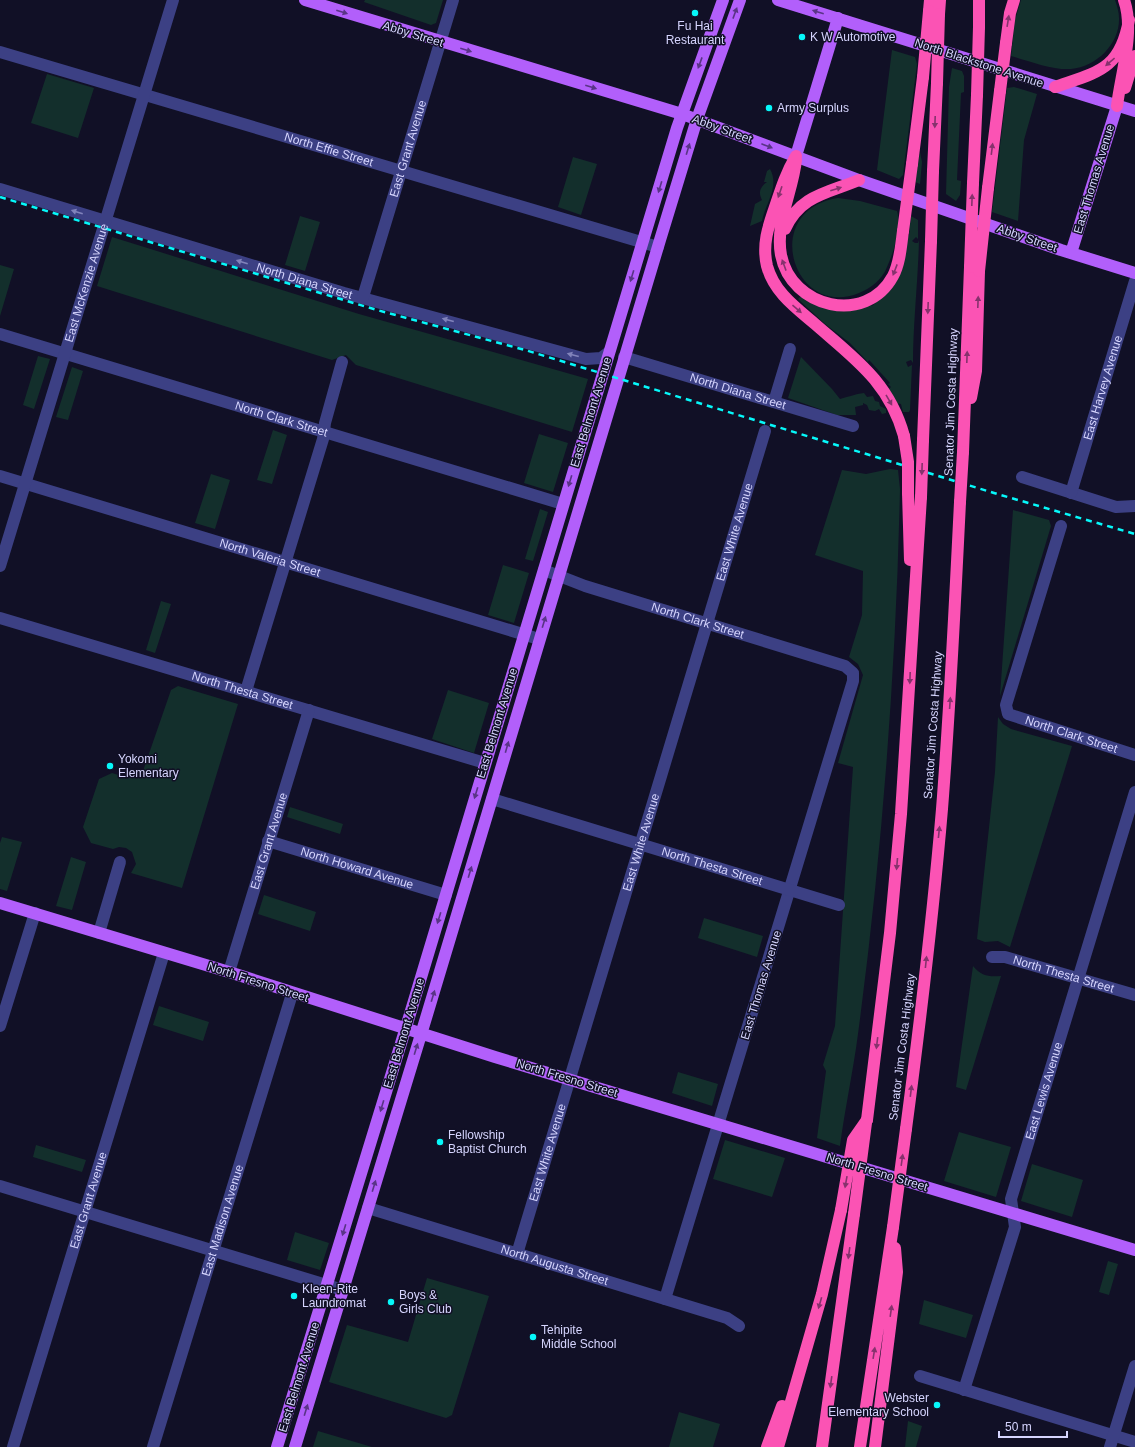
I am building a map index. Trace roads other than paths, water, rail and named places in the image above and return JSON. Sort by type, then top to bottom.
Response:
[{"type":"highway","points":[[796,156],[794,175],[781,227],[780,248],[788,274],[800,290],[810,297],[831,304],[852,305],[870,298],[879,292],[890,280],[898,264],[933,9],[940,0]]},
{"type":"highway","name":"Senator Jim Costa Highway","points":[[860,1447],[906,1130],[942,810],[975,269],[973,183],[979,0]]},
{"type":"highway","points":[[975,269],[988,188],[1010,13],[1014,0]]},
{"type":"highway","points":[[1117,106],[1120,80],[1128,45],[1129,20],[1124,0]]},
{"type":"highway","points":[[822,1447],[867,1120],[892,917],[901,814],[921,498],[937,83],[933,9]]},
{"type":"highway","points":[[1055,87],[1094,73],[1110,63],[1121,49],[1129,20]]},
{"type":"highway","points":[[1117,106],[1127,83],[1135,56]]},
{"type":"highway","points":[[796,156],[786,173],[767,228],[765,239],[766,258],[770,274],[783,296],[856,359],[881,387],[894,409],[904,436],[908,462],[911,639]]},
{"type":"highway","points":[[780,248],[782,235],[787,224],[804,203],[819,194],[837,190],[859,180]]},
{"type":"highway","points":[[778,1447],[822,1294],[841,1210],[853,1140],[867,1120]]},
{"type":"highway","points":[[875,1447],[897,1272],[893,1227]]},
{"type":"highway","points":[[767,1447],[810,1336]]},
{"type":"main road","name":"Abby Street","points":[[305,0],[682,114],[859,180],[1071,253],[1135,273]]},
{"type":"main road","name":"East Belmont Avenue","points":[[277,1447],[406,1028],[682,114],[723,0]]},
{"type":"main road","name":"East Belmont Avenue","points":[[294,1447],[492,799],[624,357],[698,120],[740,0]]},
{"type":"main road","name":"North Blackstone Avenue","points":[[778,0],[1135,111]]},
{"type":"main road","points":[[796,156],[838,18]]},
{"type":"main road","name":"East Thomas Avenue","points":[[1071,253],[1117,106]]},
{"type":"main road","points":[[622,310],[627,321],[619,353],[624,357]]},
{"type":"main road","name":"North Fresno Street","points":[[0,903],[229,972],[292,994],[570,1079],[1135,1250]]},
{"type":"street","name":"East McKenzie Avenue","points":[[0,566],[173,0]]},
{"type":"street","name":"East Grant Avenue","points":[[363,297],[453,0]]},
{"type":"street","name":"North Effie Street","points":[[0,52],[658,247]]},
{"type":"street","name":"North Diana Street","points":[[0,189],[363,297],[586,359],[601,358],[609,352]]},
{"type":"street","name":"East Harvey Avenue","points":[[1071,494],[1135,281]]},
{"type":"street","name":"North Clark Street","points":[[0,334],[563,504]]},
{"type":"street","points":[[774,402],[790,350]]},
{"type":"street","name":"North Diana Street","points":[[624,357],[853,426]]},
{"type":"street","points":[[246,691],[324,431],[342,362]]},
{"type":"street","name":"East White Avenue","points":[[517,1254],[765,431]]},
{"type":"street","name":"North Valeria Street","points":[[0,476],[286,561],[539,639]]},
{"type":"street","points":[[1022,477],[1071,494],[1116,507],[1135,506]]},
{"type":"street","name":"North Clark Street","points":[[1061,526],[1006,705],[1008,714],[1135,755]]},
{"type":"street","name":"North Clark Street","points":[[544,570],[558,577],[707,625],[845,666],[852,671]]},
{"type":"street","name":"North Thesta Street","points":[[0,618],[485,763]]},
{"type":"street","name":"East Thomas Avenue","points":[[665,1299],[853,681],[852,671]]},
{"type":"street","name":"East Grant Avenue","points":[[229,972],[309,710]]},
{"type":"street","name":"East Lewis Avenue","points":[[964,1390],[1015,1227],[1011,1199],[1135,792]]},
{"type":"street","name":"North Thesta Street","points":[[492,799],[839,906]]},
{"type":"street","name":"North Howard Avenue","points":[[268,841],[446,895]]},
{"type":"street","points":[[98,933],[120,862]]},
{"type":"street","points":[[0,1026],[35,913]]},
{"type":"street","name":"East Grant Avenue","points":[[14,1447],[84,1212],[164,953]]},
{"type":"street","name":"North Thesta Street","points":[[992,957],[1004,957],[1135,996]]},
{"type":"street","name":"East Madison Avenue","points":[[154,1447],[292,994]]},
{"type":"street","points":[[0,1186],[343,1290]]},
{"type":"street","name":"North Augusta Street","points":[[368,1208],[727,1318],[739,1326]]},
{"type":"street","points":[[1112,1441],[1135,1366]]},
{"type":"street","points":[[920,1376],[1112,1441],[1135,1442]]},
{"type":"railway","points":[[0,197],[377,310],[525,350],[994,493],[1135,534]]},
{"type":"place","name":"Fu Hai Restaurant","points":[[695,13]]},
{"type":"place","name":"K W Automotive","points":[[802,37]]},
{"type":"place","name":"Army Surplus","points":[[769,108]]},
{"type":"place","name":"Yokomi Elementary","points":[[110,766]]},
{"type":"place","name":"Fellowship Baptist Church","points":[[440,1142]]},
{"type":"place","name":"Kleen-Rite Laundromat","points":[[294,1296]]},
{"type":"place","name":"Boys & Girls Club","points":[[391,1302]]},
{"type":"place","name":"Tehipite Middle School","points":[[533,1337]]},
{"type":"place","name":"Webster Elementary School","points":[[937,1405]]}]
